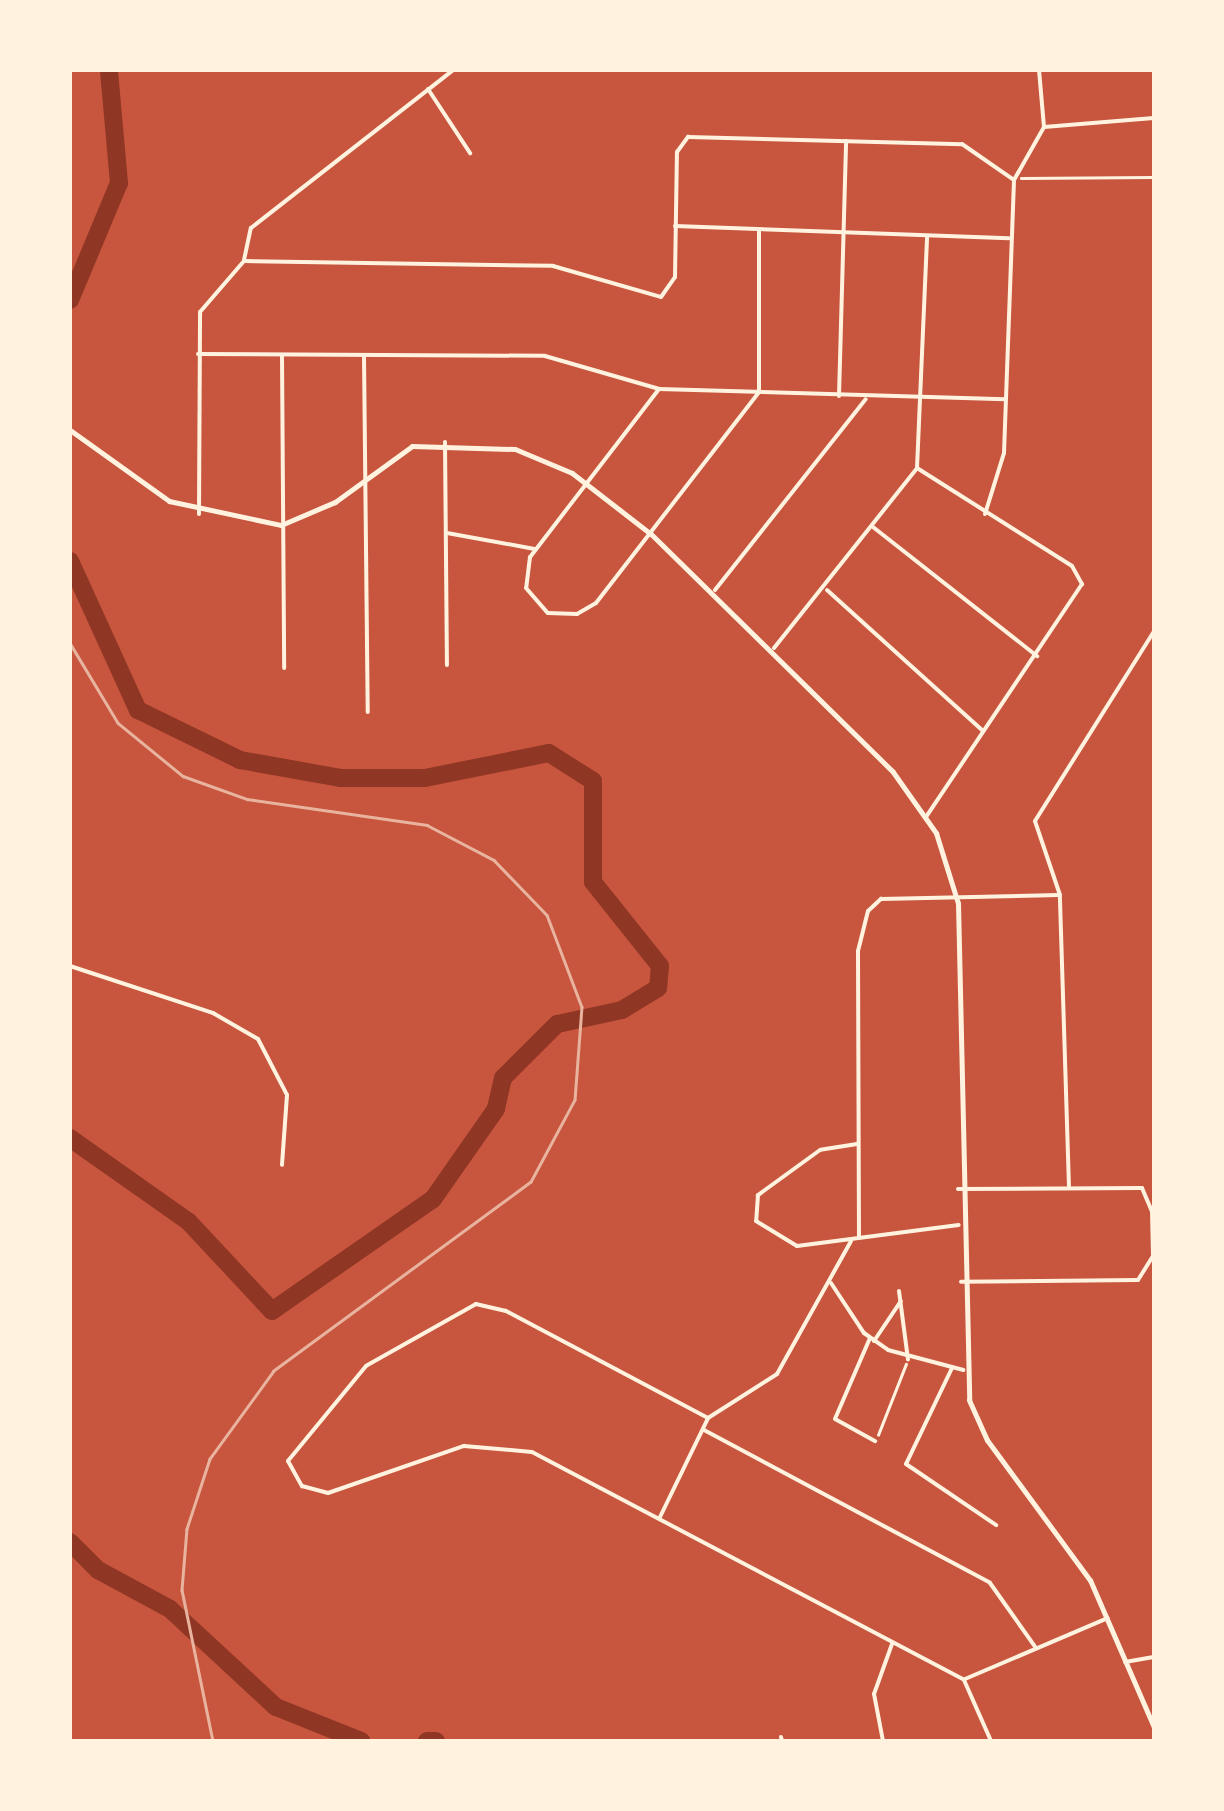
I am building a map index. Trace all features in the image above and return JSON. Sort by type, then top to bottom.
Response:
[{"type":"street","points":[[199,514],[200,312],[244,261],[251,228],[452,70]]},
{"type":"street","points":[[986,514],[1001,473],[1008,238],[1018,179],[1044,127],[1039,70]]},
{"type":"street","points":[[428,89],[470,153]]},
{"type":"street","points":[[1044,127],[1154,118]]},
{"type":"street","points":[[244,261],[541,265],[661,297],[676,277],[676,152],[696,135],[962,144],[1018,179]]},
{"type":"street","points":[[840,396],[846,139]]},
{"type":"street","points":[[675,226],[1008,238]]},
{"type":"street","points":[[659,389],[535,549],[529,596],[568,616],[596,604],[759,392],[759,230]]},
{"type":"street","points":[[774,648],[825,589],[917,468],[927,237]]},
{"type":"street","points":[[198,354],[545,356],[659,389],[866,399],[1005,399]]},
{"type":"street","points":[[282,355],[284,668]]},
{"type":"street","points":[[364,356],[362,484],[368,712]]},
{"type":"street","points":[[716,590],[866,399]]},
{"type":"street","points":[[70,430],[136,483],[199,514],[281,526],[362,484],[412,446],[444,442],[515,448],[586,483],[716,590],[774,648],[926,817],[958,903],[958,1224],[963,1370],[987,1440],[1082,1567],[1154,1727]]},
{"type":"street","points":[[444,442],[447,665]]},
{"type":"street","points":[[917,468],[1082,578],[1037,656],[926,817]]},
{"type":"street","points":[[874,527],[1037,656]]},
{"type":"street","points":[[446,533],[535,549]]},
{"type":"street","points":[[825,589],[983,731]]},
{"type":"street","points":[[1069,1187],[1060,895],[1034,821],[1154,631]]},
{"type":"street","points":[[859,1238],[858,950],[865,918],[881,899],[958,903],[1060,895]]},
{"type":"street","points":[[70,966],[213,1013],[258,1039],[287,1095],[282,1166]]},
{"type":"street","points":[[857,1144],[808,1157],[752,1208],[786,1243],[852,1239],[958,1224]]},
{"type":"street","points":[[958,1189],[1142,1188],[1152,1212],[1153,1256],[1138,1280],[961,1282]]},
{"type":"street","points":[[660,1518],[708,1418],[769,1382],[831,1283],[852,1239]]},
{"type":"street","points":[[831,1283],[872,1339],[908,1360],[963,1370]]},
{"type":"street","points":[[898,1291],[908,1360]]},
{"type":"street","points":[[875,1442],[835,1419],[872,1339],[900,1302]]},
{"type":"street","points":[[708,1418],[495,1305],[476,1304],[366,1366],[297,1442],[288,1462],[296,1479],[328,1493],[448,1450],[498,1445],[553,1462],[964,1680],[991,1741]]},
{"type":"street","points":[[952,1368],[906,1464],[996,1525]]},
{"type":"street","points":[[704,1430],[990,1584],[1036,1648]]},
{"type":"street","points":[[964,1680],[1108,1618]]},
{"type":"street","points":[[883,1741],[873,1704],[892,1644]]},
{"type":"street","points":[[1125,1662],[1154,1657]]},
{"type":"lane","points":[[1018,179],[1154,177]]},
{"type":"path","points":[[875,1442],[908,1360]]},
{"type":"waterway","points":[[70,300],[119,183],[109,70]]},
{"type":"waterway","points":[[70,561],[138,710],[240,760],[341,778],[425,778],[549,753],[593,781],[593,882],[660,966],[658,988],[622,1010],[557,1024],[503,1078],[496,1109],[433,1199],[272,1311],[189,1222],[70,1138]]},
{"type":"waterway","points":[[70,1542],[98,1570],[170,1609],[276,1707],[361,1741]]},
{"type":"waterway","points":[[427,1741],[436,1741]]},
{"type":"railway","points":[[70,643],[118,723],[183,776],[247,799],[427,825],[494,860],[547,915],[582,1007],[575,1100],[531,1182],[274,1371],[210,1459],[187,1529],[182,1590],[213,1741]]}]
